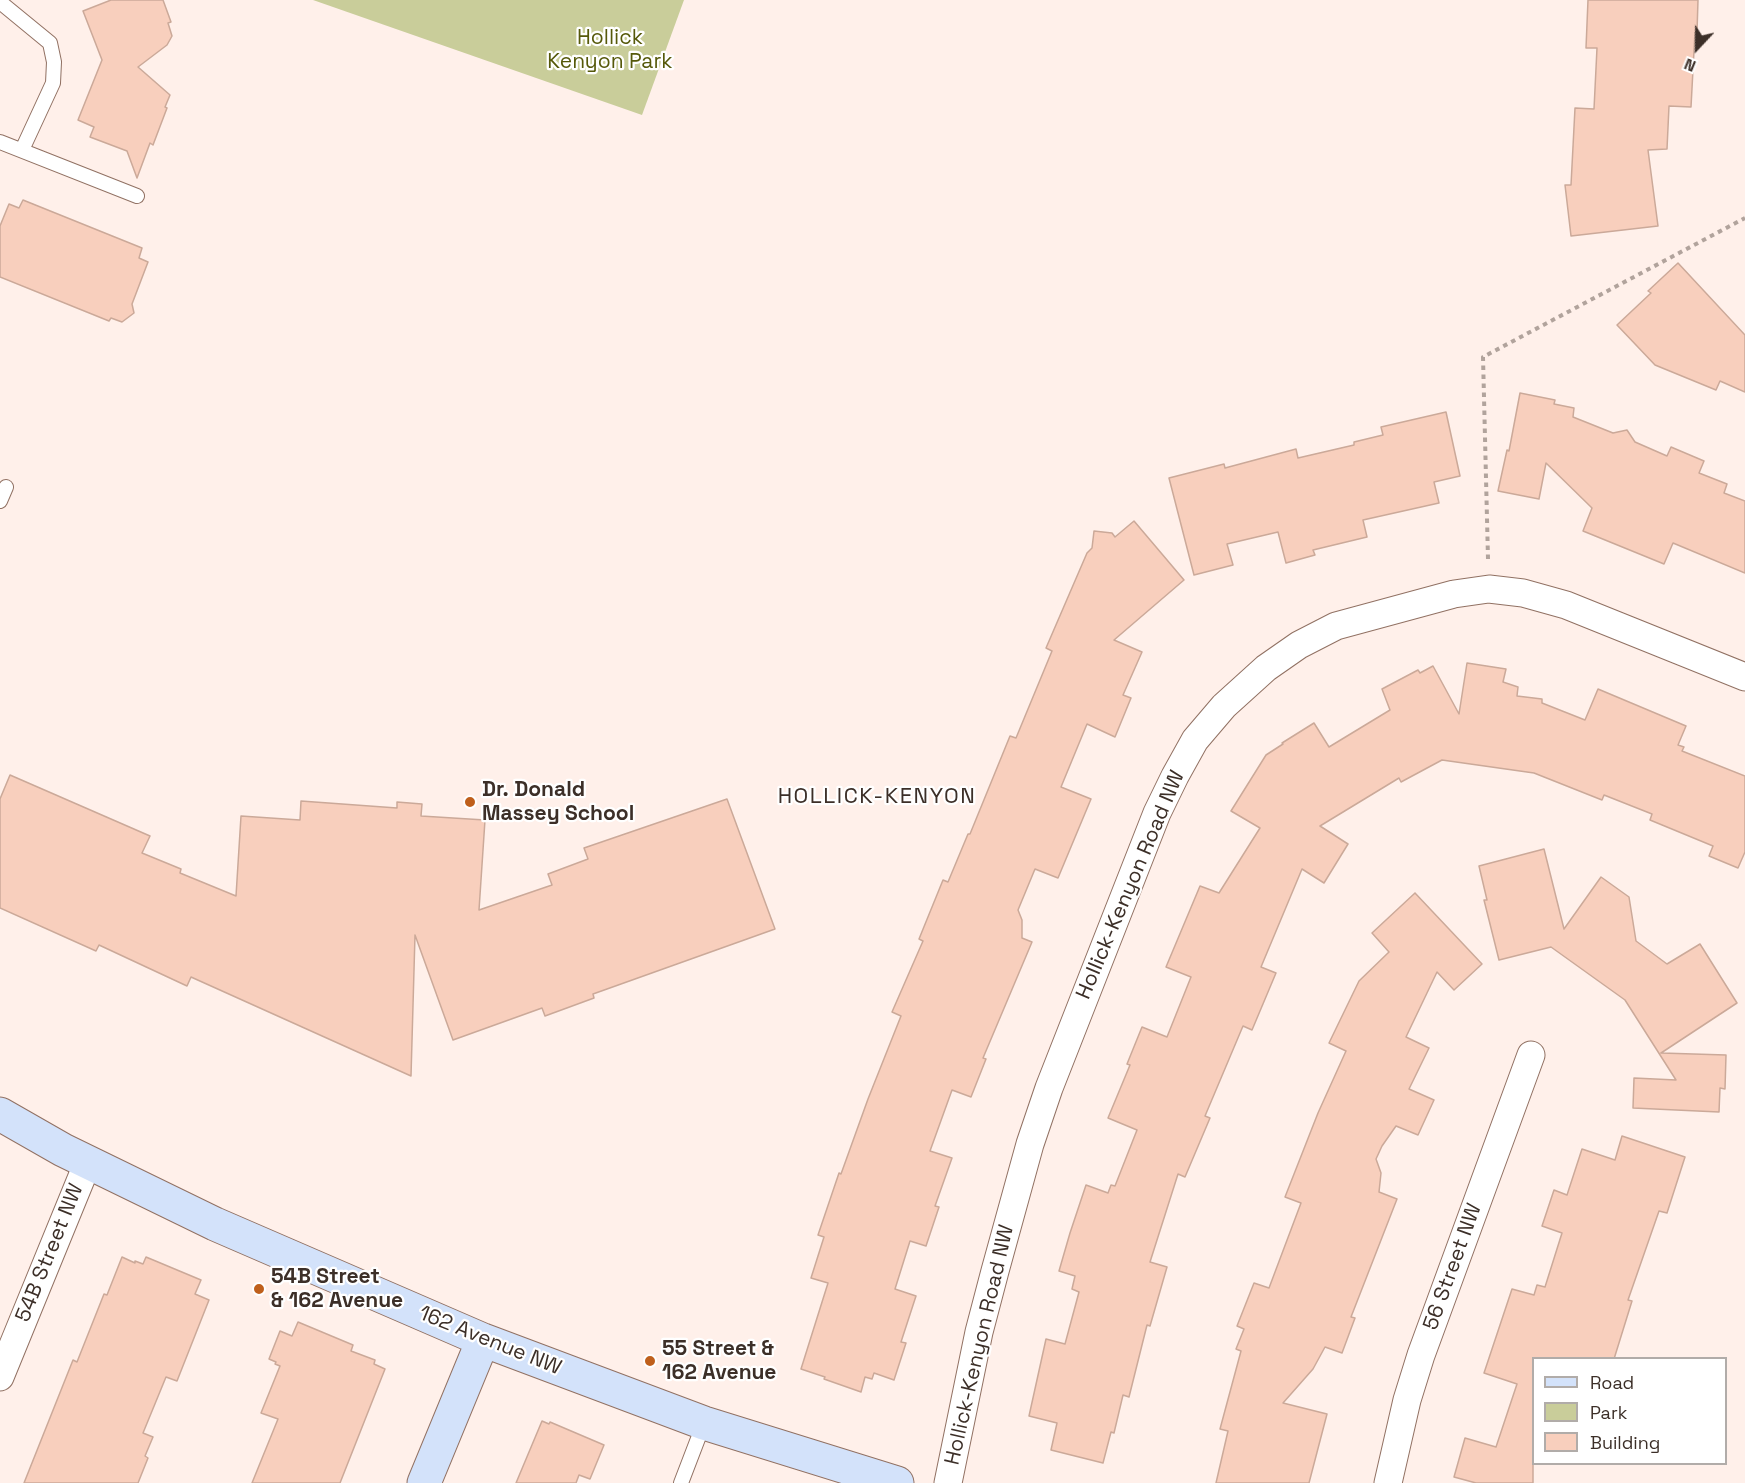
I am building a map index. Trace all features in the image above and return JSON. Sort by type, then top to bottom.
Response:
[{"type":"street","name":"Hollick-Kenyon Road NW","points":[[948,1483],[989,1291],[1045,1099],[1157,813],[1195,740],[1224,706],[1266,668],[1299,645],[1336,626],[1454,594],[1489,589],[1523,593],[1566,605],[1745,677]]},
{"type":"street","name":"56 Street NW","points":[[1388,1483],[1407,1401],[1421,1355],[1531,1054]]},
{"type":"street","name":"162 Avenue NW","points":[[0,1114],[88,1162],[215,1224],[483,1340],[704,1423],[897,1483]]},
{"type":"street","name":"54B Street NW","points":[[0,1377],[88,1162]]},
{"type":"street","points":[[424,1483],[483,1340]]},
{"type":"lane","points":[[0,2],[50,43],[54,62],[53,82],[22,150]]},
{"type":"lane","points":[[0,142],[138,196]]},
{"type":"lane","points":[[0,501],[6,487]]},
{"type":"lane","points":[[681,1483],[704,1423]]},
{"type":"path","points":[[1489,589],[1484,357],[1745,218]]},
{"type":"green space","name":"Hollick Kenyon Park","points":[[313,0],[684,0],[642,115]]},
{"type":"building","points":[[111,0],[163,0],[171,22],[168,23],[172,36],[167,45],[138,67],[170,95],[153,145],[150,143],[137,178],[127,151],[90,137],[94,127],[78,120],[102,60],[83,11]]},
{"type":"building","points":[[1588,0],[1698,0],[1697,32],[1695,32],[1691,107],[1669,106],[1667,149],[1648,150],[1658,226],[1571,236],[1565,185],[1571,185],[1575,108],[1594,109],[1597,48],[1586,48]]},
{"type":"building","points":[[23,200],[142,248],[139,258],[148,262],[132,304],[134,313],[122,322],[111,318],[109,321],[0,277],[0,226],[9,204],[19,208]]},
{"type":"building","points":[[1678,263],[1745,335],[1745,392],[1720,381],[1716,390],[1655,365],[1617,325]]},
{"type":"building","points":[[1520,393],[1555,400],[1554,404],[1574,408],[1573,417],[1613,433],[1627,430],[1635,442],[1667,456],[1671,447],[1704,461],[1699,473],[1727,484],[1724,493],[1745,501],[1745,573],[1673,543],[1664,564],[1583,531],[1592,508],[1546,463],[1539,499],[1498,491],[1507,450],[1509,451]]},
{"type":"building","points":[[1446,412],[1460,476],[1434,482],[1439,503],[1363,520],[1367,537],[1313,550],[1315,555],[1286,563],[1278,532],[1227,544],[1233,565],[1194,575],[1169,478],[1224,464],[1225,468],[1296,449],[1298,458],[1354,445],[1354,442],[1383,435],[1381,427]]},
{"type":"building","points":[[1134,521],[1184,580],[1114,640],[1142,652],[1123,695],[1131,698],[1115,737],[1087,724],[1061,787],[1091,799],[1058,878],[1035,869],[1018,910],[1022,920],[1022,938],[1032,942],[983,1058],[986,1059],[971,1097],[952,1090],[930,1151],[952,1158],[935,1206],[939,1207],[926,1246],[910,1241],[895,1289],[916,1296],[901,1342],[906,1343],[894,1380],[874,1373],[872,1379],[865,1377],[861,1392],[801,1369],[828,1283],[811,1278],[824,1237],[818,1235],[839,1173],[841,1174],[901,1016],[892,1012],[923,941],[919,939],[943,880],[948,882],[968,834],[970,834],[1010,736],[1016,738],[1052,651],[1046,648],[1087,553],[1092,548],[1094,531],[1112,533],[1115,537]]},
{"type":"building","points":[[1467,663],[1506,669],[1503,682],[1518,687],[1517,696],[1542,699],[1542,703],[1585,720],[1598,689],[1686,726],[1678,745],[1684,747],[1682,751],[1745,776],[1745,852],[1738,868],[1709,856],[1713,846],[1650,820],[1652,814],[1604,795],[1602,800],[1534,773],[1442,760],[1401,782],[1399,778],[1320,826],[1348,844],[1324,883],[1302,869],[1261,967],[1276,973],[1252,1030],[1243,1026],[1205,1116],[1210,1118],[1185,1177],[1178,1174],[1150,1262],[1167,1267],[1150,1326],[1147,1325],[1129,1397],[1123,1395],[1114,1433],[1111,1432],[1103,1463],[1051,1450],[1057,1423],[1029,1416],[1046,1339],[1065,1344],[1079,1292],[1072,1289],[1075,1276],[1059,1271],[1086,1185],[1108,1193],[1111,1185],[1115,1186],[1137,1130],[1108,1118],[1130,1065],[1127,1064],[1142,1027],[1167,1037],[1191,977],[1166,967],[1200,886],[1219,893],[1260,828],[1231,811],[1266,755],[1314,723],[1329,747],[1390,710],[1382,689],[1418,670],[1420,673],[1433,666],[1459,714]]},
{"type":"building","points":[[10,775],[150,836],[142,853],[181,869],[180,873],[236,896],[241,816],[300,820],[301,801],[397,808],[397,802],[422,804],[421,816],[485,820],[479,910],[552,885],[548,874],[588,859],[584,848],[727,799],[775,929],[593,994],[594,998],[545,1016],[542,1008],[453,1040],[415,935],[411,1076],[191,977],[187,986],[99,945],[96,951],[0,908],[0,799]]},
{"type":"building","points":[[1544,849],[1564,929],[1601,877],[1629,897],[1636,941],[1667,964],[1700,944],[1737,1003],[1661,1053],[1726,1055],[1725,1089],[1720,1088],[1719,1112],[1633,1108],[1634,1078],[1676,1080],[1625,1000],[1551,947],[1499,960],[1484,900],[1487,900],[1479,866]]},
{"type":"building","points":[[1415,893],[1482,964],[1454,990],[1437,972],[1406,1037],[1429,1048],[1409,1089],[1434,1100],[1418,1135],[1396,1126],[1376,1159],[1381,1173],[1379,1192],[1397,1199],[1351,1317],[1355,1318],[1342,1353],[1325,1347],[1313,1369],[1283,1403],[1327,1414],[1309,1483],[1216,1483],[1228,1431],[1220,1429],[1241,1351],[1236,1349],[1244,1329],[1237,1326],[1254,1283],[1269,1288],[1301,1203],[1285,1197],[1318,1113],[1346,1051],[1329,1043],[1359,981],[1389,952],[1372,933]]},
{"type":"building","points":[[1622,1136],[1685,1157],[1667,1213],[1659,1211],[1628,1300],[1632,1301],[1615,1357],[1532,1357],[1533,1483],[1476,1483],[1454,1477],[1465,1438],[1496,1447],[1517,1384],[1484,1373],[1512,1289],[1534,1295],[1537,1285],[1545,1287],[1562,1233],[1542,1226],[1554,1190],[1567,1195],[1582,1149],[1615,1160]]},
{"type":"building","points":[[122,1257],[143,1264],[146,1257],[201,1280],[195,1294],[209,1300],[177,1381],[166,1377],[143,1433],[153,1437],[138,1483],[24,1483],[73,1360],[77,1362],[104,1294],[107,1295]]},
{"type":"building","points":[[298,1322],[353,1345],[351,1351],[375,1360],[374,1364],[385,1369],[340,1483],[252,1483],[278,1419],[261,1413],[280,1366],[269,1359],[280,1331],[292,1336]]},
{"type":"building","points":[[542,1421],[549,1424],[550,1422],[604,1445],[590,1479],[579,1475],[576,1483],[516,1483]]},
{"type":"place","name":"Dr. Donald Massey School","points":[[470,802]]},
{"type":"place","name":"54B Street & 162 Avenue","points":[[259,1289]]},
{"type":"place","name":"55 Street & 162 Avenue","points":[[650,1361]]},
{"type":"district","name":"HOLLICK-KENYON","points":[[877,797]]}]
